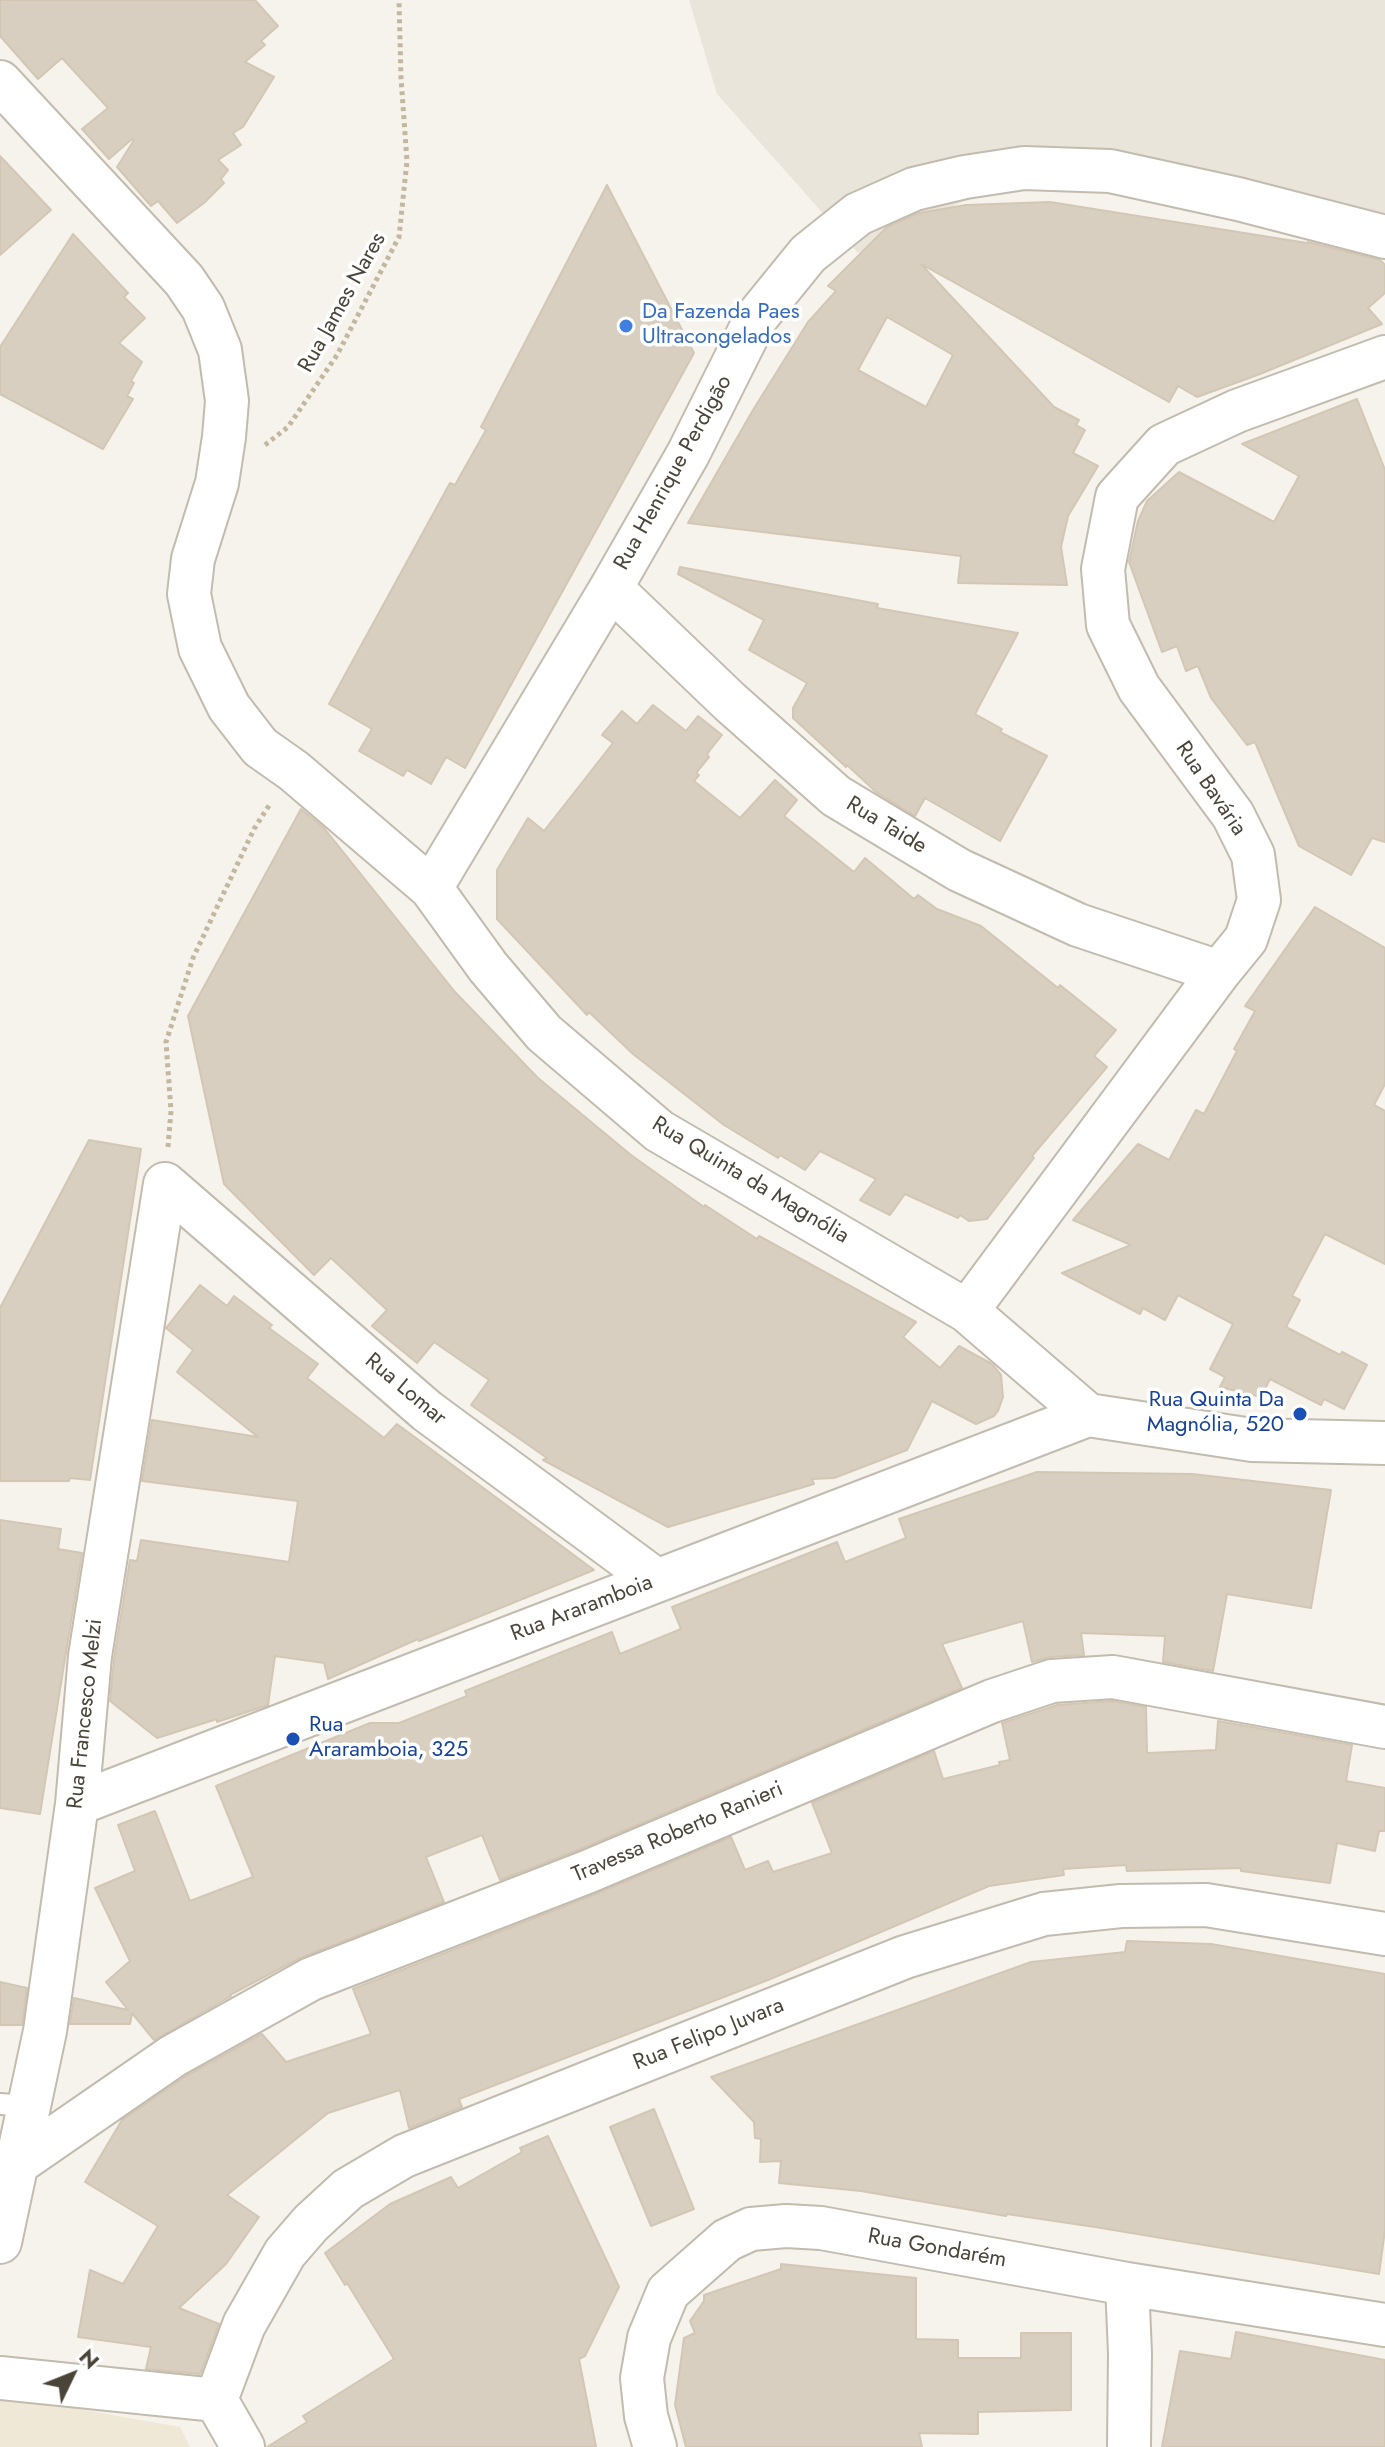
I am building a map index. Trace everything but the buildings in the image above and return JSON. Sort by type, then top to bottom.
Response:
[{"type":"street","name":"Rua Quinta da Magnólia","points":[[0,82],[184,280],[203,308],[220,350],[227,401],[224,437],[217,483],[193,559],[189,594],[200,648],[229,707],[260,747],[294,771],[431,888],[488,967],[544,1033],[659,1131],[967,1311],[1088,1415]]},
{"type":"street","name":"Rua Henrique Perdigão","points":[[431,888],[688,454],[756,318],[808,254],[858,214],[914,189],[965,177],[1024,168],[1110,171],[1238,199],[1385,237]]},
{"type":"street","name":"Rua Bavária","points":[[967,1311],[1246,939],[1259,900],[1253,855],[1233,815],[1139,688],[1108,625],[1103,569],[1117,497],[1164,445],[1237,411],[1385,357]]},
{"type":"street","name":"Rua Taide","points":[[611,588],[730,702],[836,796],[959,870],[1065,919],[1219,972]]},
{"type":"street","name":"Rua Lomar","points":[[165,1184],[427,1411],[656,1580]]},
{"type":"street","name":"Rua Francesco Melzi","points":[[0,2242],[18,2163],[15,2105],[45,2031],[77,1804],[90,1656],[165,1184]]},
{"type":"street","name":"Rua Araramboia","points":[[77,1804],[1088,1415]]},
{"type":"street","points":[[1088,1415],[1252,1440],[1380,1433]]},
{"type":"street","name":"Travessa Roberto Ranieri","points":[[18,2163],[173,2056],[311,1979],[587,1872],[992,1701],[1052,1681],[1113,1677],[1385,1727]]},
{"type":"street","name":"Rua Felipo Juvara","points":[[216,2400],[244,2325],[285,2253],[311,2223],[348,2189],[404,2156],[905,1957],[1044,1914],[1121,1906],[1206,1905],[1385,1934]]},
{"type":"street","name":"Rua Gondarém","points":[[655,2447],[646,2416],[642,2378],[649,2338],[668,2292],[707,2255],[727,2240],[751,2229],[786,2226],[821,2228],[1127,2284],[1385,2325]]},
{"type":"street","points":[[1127,2284],[1129,2447]]},
{"type":"street","points":[[0,2378],[216,2400],[243,2447]]},
{"type":"path","name":"Rua James Nares","points":[[217,483],[288,427],[337,355],[399,237],[407,161],[399,0]]},
{"type":"path","points":[[165,1184],[171,1111],[166,1042],[170,1028],[193,958],[240,858],[254,829],[294,771]]},
{"type":"shaded area","points":[[689,0],[1385,0],[1385,250],[1130,183],[986,190],[858,253],[717,94]]},
{"type":"shaded area","points":[[0,2395],[180,2427],[190,2447],[0,2447]]},
{"type":"place","name":"Da Fazenda Paes Ultracongelados","points":[[626,326]]},
{"type":"place","name":"Rua Quinta Da Magnólia, 520","points":[[1300,1414]]},
{"type":"place","name":"Rua Araramboia, 325","points":[[293,1739]]}]
